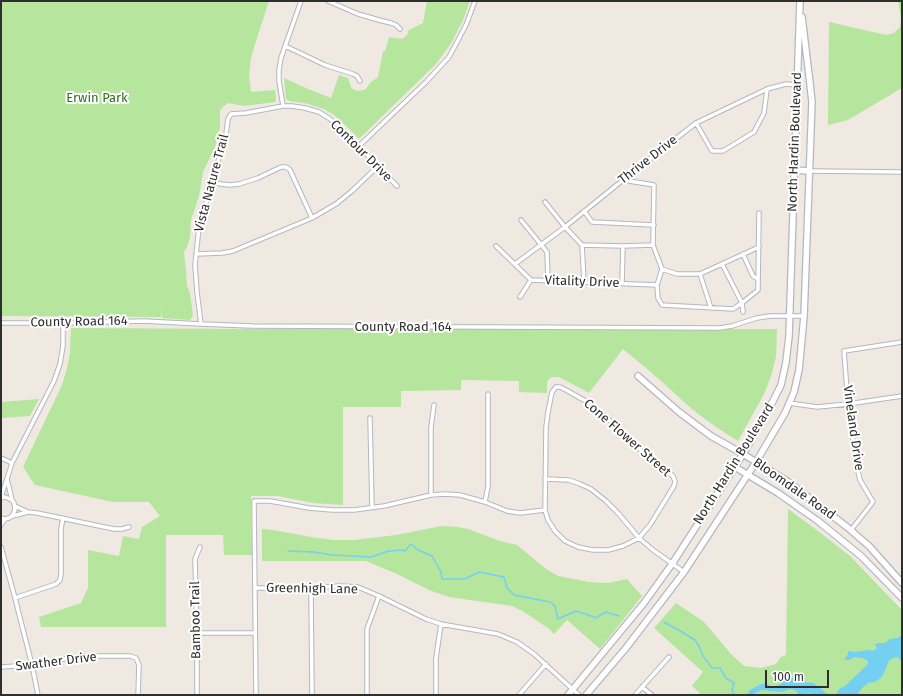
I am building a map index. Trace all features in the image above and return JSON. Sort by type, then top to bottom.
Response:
[{"type":"street","points":[[283,106],[279,81],[281,58],[301,1]]},
{"type":"street","points":[[328,1],[358,14],[391,23],[400,29]]},
{"type":"street","points":[[358,146],[426,82],[448,57],[466,25],[476,1]]},
{"type":"street","name":"North Hardin Boulevard","points":[[568,695],[644,603],[672,564],[743,454],[770,407],[780,385],[786,362],[790,316],[800,1]]},
{"type":"street","name":"North Hardin Boulevard","points":[[586,695],[626,648],[684,572],[756,462],[785,413],[794,392],[799,370],[804,316],[812,102],[800,1]]},
{"type":"street","points":[[285,46],[325,65],[353,74],[357,76],[360,81]]},
{"type":"street","name":"Thrive Drive","points":[[515,264],[696,123],[767,89],[786,84],[797,85]]},
{"type":"street","points":[[696,123],[712,151],[723,151],[754,132],[764,113],[767,89]]},
{"type":"street","name":"Contour Drive","points":[[231,114],[246,113],[283,106],[305,108],[319,112],[330,118],[342,129],[397,186]]},
{"type":"street","name":"Vista Nature Trail","points":[[201,324],[196,278],[198,227],[226,134],[228,119],[231,114]]},
{"type":"street","points":[[196,254],[233,251],[312,218],[336,204],[378,166]]},
{"type":"street","points":[[211,182],[221,184],[239,184],[258,178],[281,167],[286,167],[290,170],[312,218]]},
{"type":"street","points":[[794,170],[902,172]]},
{"type":"street","points":[[623,180],[654,185],[653,245],[662,269],[657,285],[658,298],[662,305],[733,309],[758,290],[759,213]]},
{"type":"street","points":[[544,202],[564,227],[582,245],[584,282]]},
{"type":"street","points":[[584,211],[592,222],[654,225]]},
{"type":"street","points":[[520,220],[547,252],[548,280]]},
{"type":"street","points":[[582,245],[653,245]]},
{"type":"street","name":"Vitality Drive","points":[[496,246],[531,280],[657,285]]},
{"type":"street","points":[[622,283],[623,246]]},
{"type":"street","points":[[662,269],[677,274],[700,274],[759,247]]},
{"type":"street","points":[[743,254],[753,276],[758,279]]},
{"type":"street","points":[[722,264],[742,303],[743,312]]},
{"type":"street","points":[[700,274],[711,308]]},
{"type":"street","points":[[520,297],[531,280]]},
{"type":"street","name":"County Road 164","points":[[1,323],[63,324],[144,321],[252,326],[720,328],[770,316],[804,316]]},
{"type":"street","points":[[12,500],[5,497],[1,498],[12,463],[54,382],[60,364],[63,346],[63,324]]},
{"type":"street","name":"Vineland Drive","points":[[851,530],[873,502],[860,480],[856,462],[848,404],[844,351],[902,342]]},
{"type":"street","name":"Bloomdale Road","points":[[638,376],[679,412],[711,436],[787,481],[851,530],[869,546],[902,583]]},
{"type":"street","name":"Cone Flower Street","points":[[545,479],[546,427],[548,412],[552,392],[556,387],[560,387],[589,403],[649,458],[673,476],[675,481],[674,486],[650,525],[640,538]]},
{"type":"street","points":[[485,502],[488,486],[488,394]]},
{"type":"street","points":[[789,403],[817,407],[902,396]]},
{"type":"street","points":[[431,495],[431,427],[434,405]]},
{"type":"street","points":[[370,418],[372,508]]},
{"type":"street","points":[[1,458],[12,463]]},
{"type":"street","name":"Bloomdale Road","points":[[735,467],[778,493],[818,521],[861,556],[902,598]]},
{"type":"street","points":[[7,479],[15,506],[12,516]]},
{"type":"street","points":[[640,538],[623,546],[608,550],[593,550],[578,547],[565,541],[555,531],[548,520],[545,510],[545,479],[569,480],[591,489],[618,512],[652,550],[684,572]]},
{"type":"street","points":[[256,695],[254,500],[270,501],[309,508],[354,510],[384,506],[431,495],[445,494],[460,495],[485,502],[507,511],[520,512],[545,510]]},
{"type":"street","points":[[15,506],[28,512],[114,529],[129,527]]},
{"type":"street","points":[[1,525],[3,519],[28,512]]},
{"type":"street","points":[[15,598],[56,584],[60,580],[61,529],[63,518]]},
{"type":"street","points":[[1,547],[32,665],[38,695]]},
{"type":"street","name":"Bamboo Trail","points":[[197,695],[195,559],[200,547]]},
{"type":"street","name":"Greenhigh Lane","points":[[255,588],[358,587],[426,619],[441,624],[498,634],[517,642],[546,664],[579,695]]},
{"type":"street","points":[[311,588],[312,695]]},
{"type":"street","points":[[367,695],[367,629],[379,596]]},
{"type":"street","points":[[436,695],[436,658],[441,624]]},
{"type":"street","points":[[197,633],[255,633]]},
{"type":"street","name":"Swather Drive","points":[[1,667],[32,665],[80,656],[130,656],[136,658],[139,665],[138,695]]},
{"type":"street","points":[[635,695],[669,657]]},
{"type":"street","points":[[518,695],[546,664]]},
{"type":"street","points":[[642,687],[652,695]]},
{"type":"green space","name":"Erwin Park","points":[[1,1],[269,1],[251,58],[249,76],[251,92],[275,90],[276,100],[275,102],[244,106],[228,103],[220,111],[220,127],[215,147],[203,172],[199,196],[191,220],[190,237],[184,252],[187,286],[190,293],[193,316],[190,320],[162,318],[161,305],[161,317],[1,316]]},
{"type":"green space","points":[[427,1],[470,1],[463,20],[452,42],[436,64],[360,138],[358,138],[334,115],[324,109],[286,99],[284,78],[331,98],[339,75],[348,78],[351,87],[354,90],[360,91],[366,89],[370,83],[378,77],[383,51],[385,51],[389,37],[402,39],[407,35],[409,30],[423,23]]},
{"type":"green space","points":[[898,1],[902,1],[902,88],[848,120],[828,125],[829,22],[886,35],[894,33],[900,27],[901,18]]},
{"type":"green space","points":[[71,328],[777,329],[776,357],[772,373],[765,392],[738,441],[693,410],[623,349],[589,393],[559,377],[552,377],[549,379],[547,382],[547,393],[519,392],[519,381],[461,380],[461,390],[401,391],[401,407],[343,407],[343,505],[313,503],[278,496],[251,496],[252,555],[224,555],[223,535],[166,535],[166,627],[41,627],[39,617],[81,603],[88,588],[88,550],[119,556],[123,536],[139,539],[142,527],[160,516],[149,502],[113,502],[35,485],[23,467],[62,385],[70,353]]},
{"type":"green space","points":[[39,399],[30,416],[1,418],[1,402]]},
{"type":"green space","points":[[788,509],[850,556],[902,610],[902,695],[702,695],[692,686],[703,672],[654,628],[676,603],[704,622],[730,653],[744,666],[761,668],[776,664],[781,657],[786,655]]},
{"type":"green space","points":[[442,526],[468,529],[500,541],[517,545],[546,569],[558,576],[589,582],[608,583],[627,579],[642,596],[600,649],[567,620],[554,634],[548,628],[524,612],[512,606],[449,597],[429,590],[366,561],[262,561],[262,529],[317,538],[354,540],[396,535]]},
{"type":"water","points":[[902,636],[902,663],[898,657],[893,658],[889,661],[882,677],[875,682],[868,683],[857,695],[836,695],[839,689],[845,686],[868,664],[868,661],[863,658],[854,657],[849,660],[844,660],[848,654],[848,651],[873,651],[877,648],[875,645],[878,643],[885,643],[890,639],[898,638]]},
{"type":"water","points":[[792,678],[796,678],[803,682],[813,683],[829,695],[814,695],[809,693],[797,695],[798,693],[796,691],[790,689],[782,692],[762,690],[751,695],[747,695],[750,690],[761,684],[766,683],[772,687]]},
{"type":"waterway","points":[[288,551],[371,557],[389,551],[405,551],[411,544],[418,550],[432,556],[441,572],[442,579],[465,579],[479,572],[504,577],[507,588],[514,595],[550,602],[555,606],[558,619],[576,611],[597,618],[606,612],[619,616]]},
{"type":"waterway","points":[[664,622],[695,640],[703,656],[712,668],[720,668],[726,678],[734,683],[732,690],[734,695]]}]
